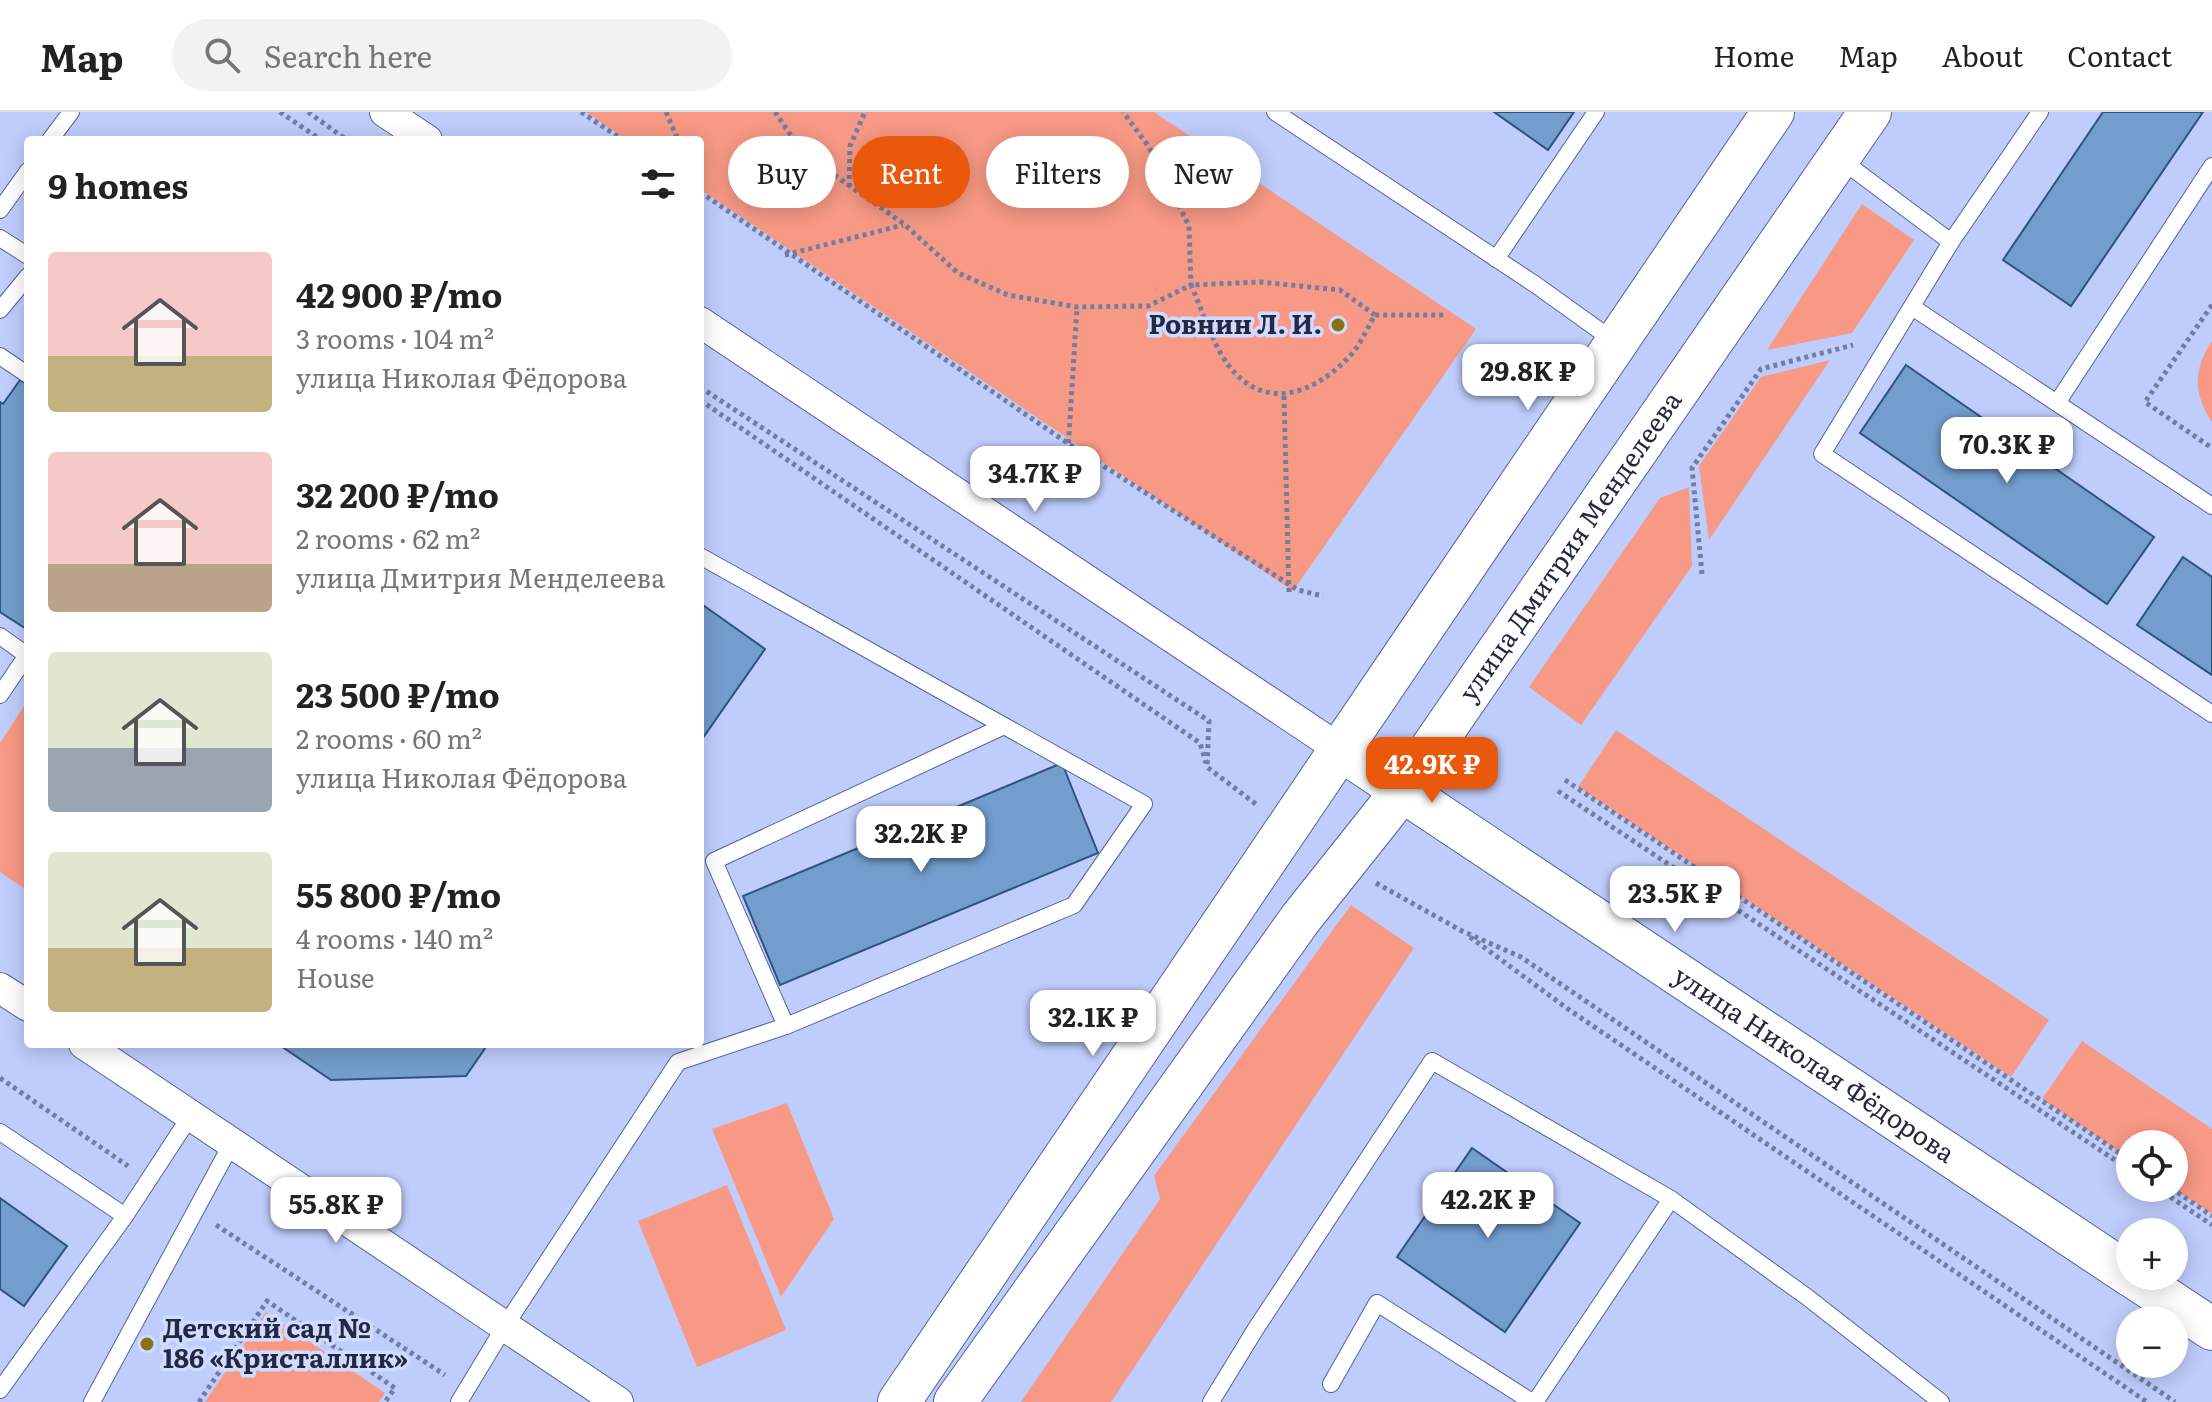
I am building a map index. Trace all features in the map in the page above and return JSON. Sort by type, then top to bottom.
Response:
[{"type":"street","points":[[385,112],[421,136]]},
{"type":"street","points":[[899,1402],[1773,112]]},
{"type":"street","name":"улица Дмитрия Менделеева","points":[[955,1402],[1301,918],[1402,791],[1870,112]]},
{"type":"street","name":"улица Николая Фёдорова","points":[[704,326],[2116,1265]]},
{"type":"street","points":[[0,988],[24,1003]]},
{"type":"street","points":[[90,1048],[618,1402]]},
{"type":"street","name":"улица Николая Фёдорова","points":[[2154,1290],[2212,1329]]},
{"type":"lane","points":[[53,136],[71,112]]},
{"type":"lane","points":[[1275,112],[1616,342]]},
{"type":"lane","points":[[1496,259],[1596,112]]},
{"type":"lane","points":[[2040,112],[1951,242],[1822,454],[2212,714]]},
{"type":"lane","points":[[1838,158],[1951,242]]},
{"type":"lane","points":[[2057,403],[2212,166]]},
{"type":"lane","points":[[0,210],[24,177]]},
{"type":"lane","points":[[0,238],[24,253]]},
{"type":"lane","points":[[0,310],[24,281]]},
{"type":"lane","points":[[1912,307],[2212,506]]},
{"type":"lane","points":[[0,356],[24,372]]},
{"type":"lane","points":[[462,1396],[678,1062],[786,1026],[1074,905],[1144,804],[704,558]]},
{"type":"lane","points":[[0,636],[24,654]]},
{"type":"lane","points":[[0,695],[24,660]]},
{"type":"lane","points":[[786,1026],[714,861],[1004,726]]},
{"type":"lane","points":[[1211,1402],[1432,1061],[1671,1199],[1807,1297],[1941,1402]]},
{"type":"lane","points":[[2,1384],[125,1216],[191,1115]]},
{"type":"lane","points":[[0,1132],[125,1216]]},
{"type":"lane","points":[[92,1402],[232,1143]]},
{"type":"lane","points":[[1331,1384],[1377,1303],[1534,1402],[1671,1199]]},
{"type":"path","points":[[280,112],[315,136]]},
{"type":"path","points":[[308,112],[341,136]]},
{"type":"path","points":[[581,112],[617,136]]},
{"type":"path","points":[[666,112],[676,136]]},
{"type":"path","points":[[775,112],[803,153],[904,224],[958,273],[1008,295],[1077,307],[1148,306],[1191,285],[1260,282],[1340,290],[1375,315],[1446,315]]},
{"type":"path","points":[[849,187],[850,146],[865,112]]},
{"type":"path","points":[[1123,112],[1149,147],[1189,226],[1191,285],[1222,356],[1251,388],[1284,396],[1313,387],[1350,356],[1375,315]]},
{"type":"path","points":[[704,194],[1068,448],[1289,585],[1323,596]]},
{"type":"path","points":[[704,198],[706,202]]},
{"type":"path","points":[[788,254],[904,224]]},
{"type":"path","points":[[1068,448],[1077,307]]},
{"type":"path","points":[[2211,309],[2145,402],[2212,448]]},
{"type":"path","points":[[1702,574],[1692,468],[1761,369],[1853,345]]},
{"type":"path","points":[[704,390],[1209,721],[1207,767]]},
{"type":"path","points":[[1284,396],[1289,595]]},
{"type":"path","points":[[704,403],[1200,743],[1207,767],[1288,828]]},
{"type":"path","points":[[1565,780],[2116,1151]]},
{"type":"path","points":[[1558,791],[2116,1161]]},
{"type":"path","points":[[1343,864],[1462,931],[1521,957],[2175,1402]]},
{"type":"path","points":[[1462,931],[1568,1009],[2147,1402]]},
{"type":"path","points":[[0,1078],[149,1180]]},
{"type":"path","points":[[2188,1200],[2212,1216]]},
{"type":"path","points":[[2178,1202],[2212,1225]]},
{"type":"path","points":[[195,1211],[462,1396]]},
{"type":"path","points":[[199,1402],[267,1301],[395,1388],[385,1402]]},
{"type":"shaded area","points":[[586,112],[1154,112],[1190,136],[1145,136],[1145,208],[1261,208],[1261,184],[1476,329],[1293,591],[728,208],[836,208],[836,136],[728,136],[728,208],[704,192],[704,136],[621,136]]},
{"type":"shaded area","points":[[1862,204],[1914,240],[1852,333],[1767,350]]},
{"type":"shaded area","points":[[2212,341],[2212,422],[2201,401],[2198,382],[2201,362]]},
{"type":"shaded area","points":[[1830,360],[1709,540],[1699,466],[1761,377]]},
{"type":"shaded area","points":[[1689,487],[1692,566],[1581,725],[1529,687],[1660,498]]},
{"type":"shaded area","points":[[24,706],[24,888],[0,872],[0,743]]},
{"type":"shaded area","points":[[1616,730],[2049,1020],[2011,1077],[1578,787]]},
{"type":"shaded area","points":[[1351,905],[1414,948],[1111,1402],[1021,1402],[1160,1199],[1154,1176]]},
{"type":"shaded area","points":[[2082,1041],[2212,1129],[2212,1214],[2188,1198],[2188,1130],[2116,1130],[2116,1149],[2042,1099]]},
{"type":"shaded area","points":[[787,1103],[834,1219],[781,1297],[712,1129]]},
{"type":"shaded area","points":[[727,1185],[786,1330],[697,1367],[638,1221]]},
{"type":"shaded area","points":[[266,1312],[385,1393],[379,1402],[205,1402]]},
{"type":"building","points":[[1494,112],[1574,112],[1548,150]]},
{"type":"building","points":[[2103,112],[2203,112],[2071,306],[2003,260]]},
{"type":"building","points":[[1906,365],[2154,537],[2107,604],[1860,433]]},
{"type":"building","points":[[20,380],[24,382],[24,627],[0,612],[0,402],[3,404]]},
{"type":"building","points":[[2183,557],[2212,577],[2212,675],[2137,625]]},
{"type":"building","points":[[704,606],[765,649],[704,736]]},
{"type":"building","points":[[1062,763],[1098,853],[780,985],[743,896]]},
{"type":"building","points":[[284,1048],[485,1048],[466,1076],[331,1080]]},
{"type":"building","points":[[1472,1148],[1580,1223],[1505,1332],[1397,1257]]},
{"type":"building","points":[[0,1198],[67,1246],[24,1306],[0,1289]]},
{"type":"place","name":"Ровнин Л. И.","points":[[1338,325]]},
{"type":"place","name":"Детский сад № 186 «Кристаллик»","points":[[147,1344]]}]
